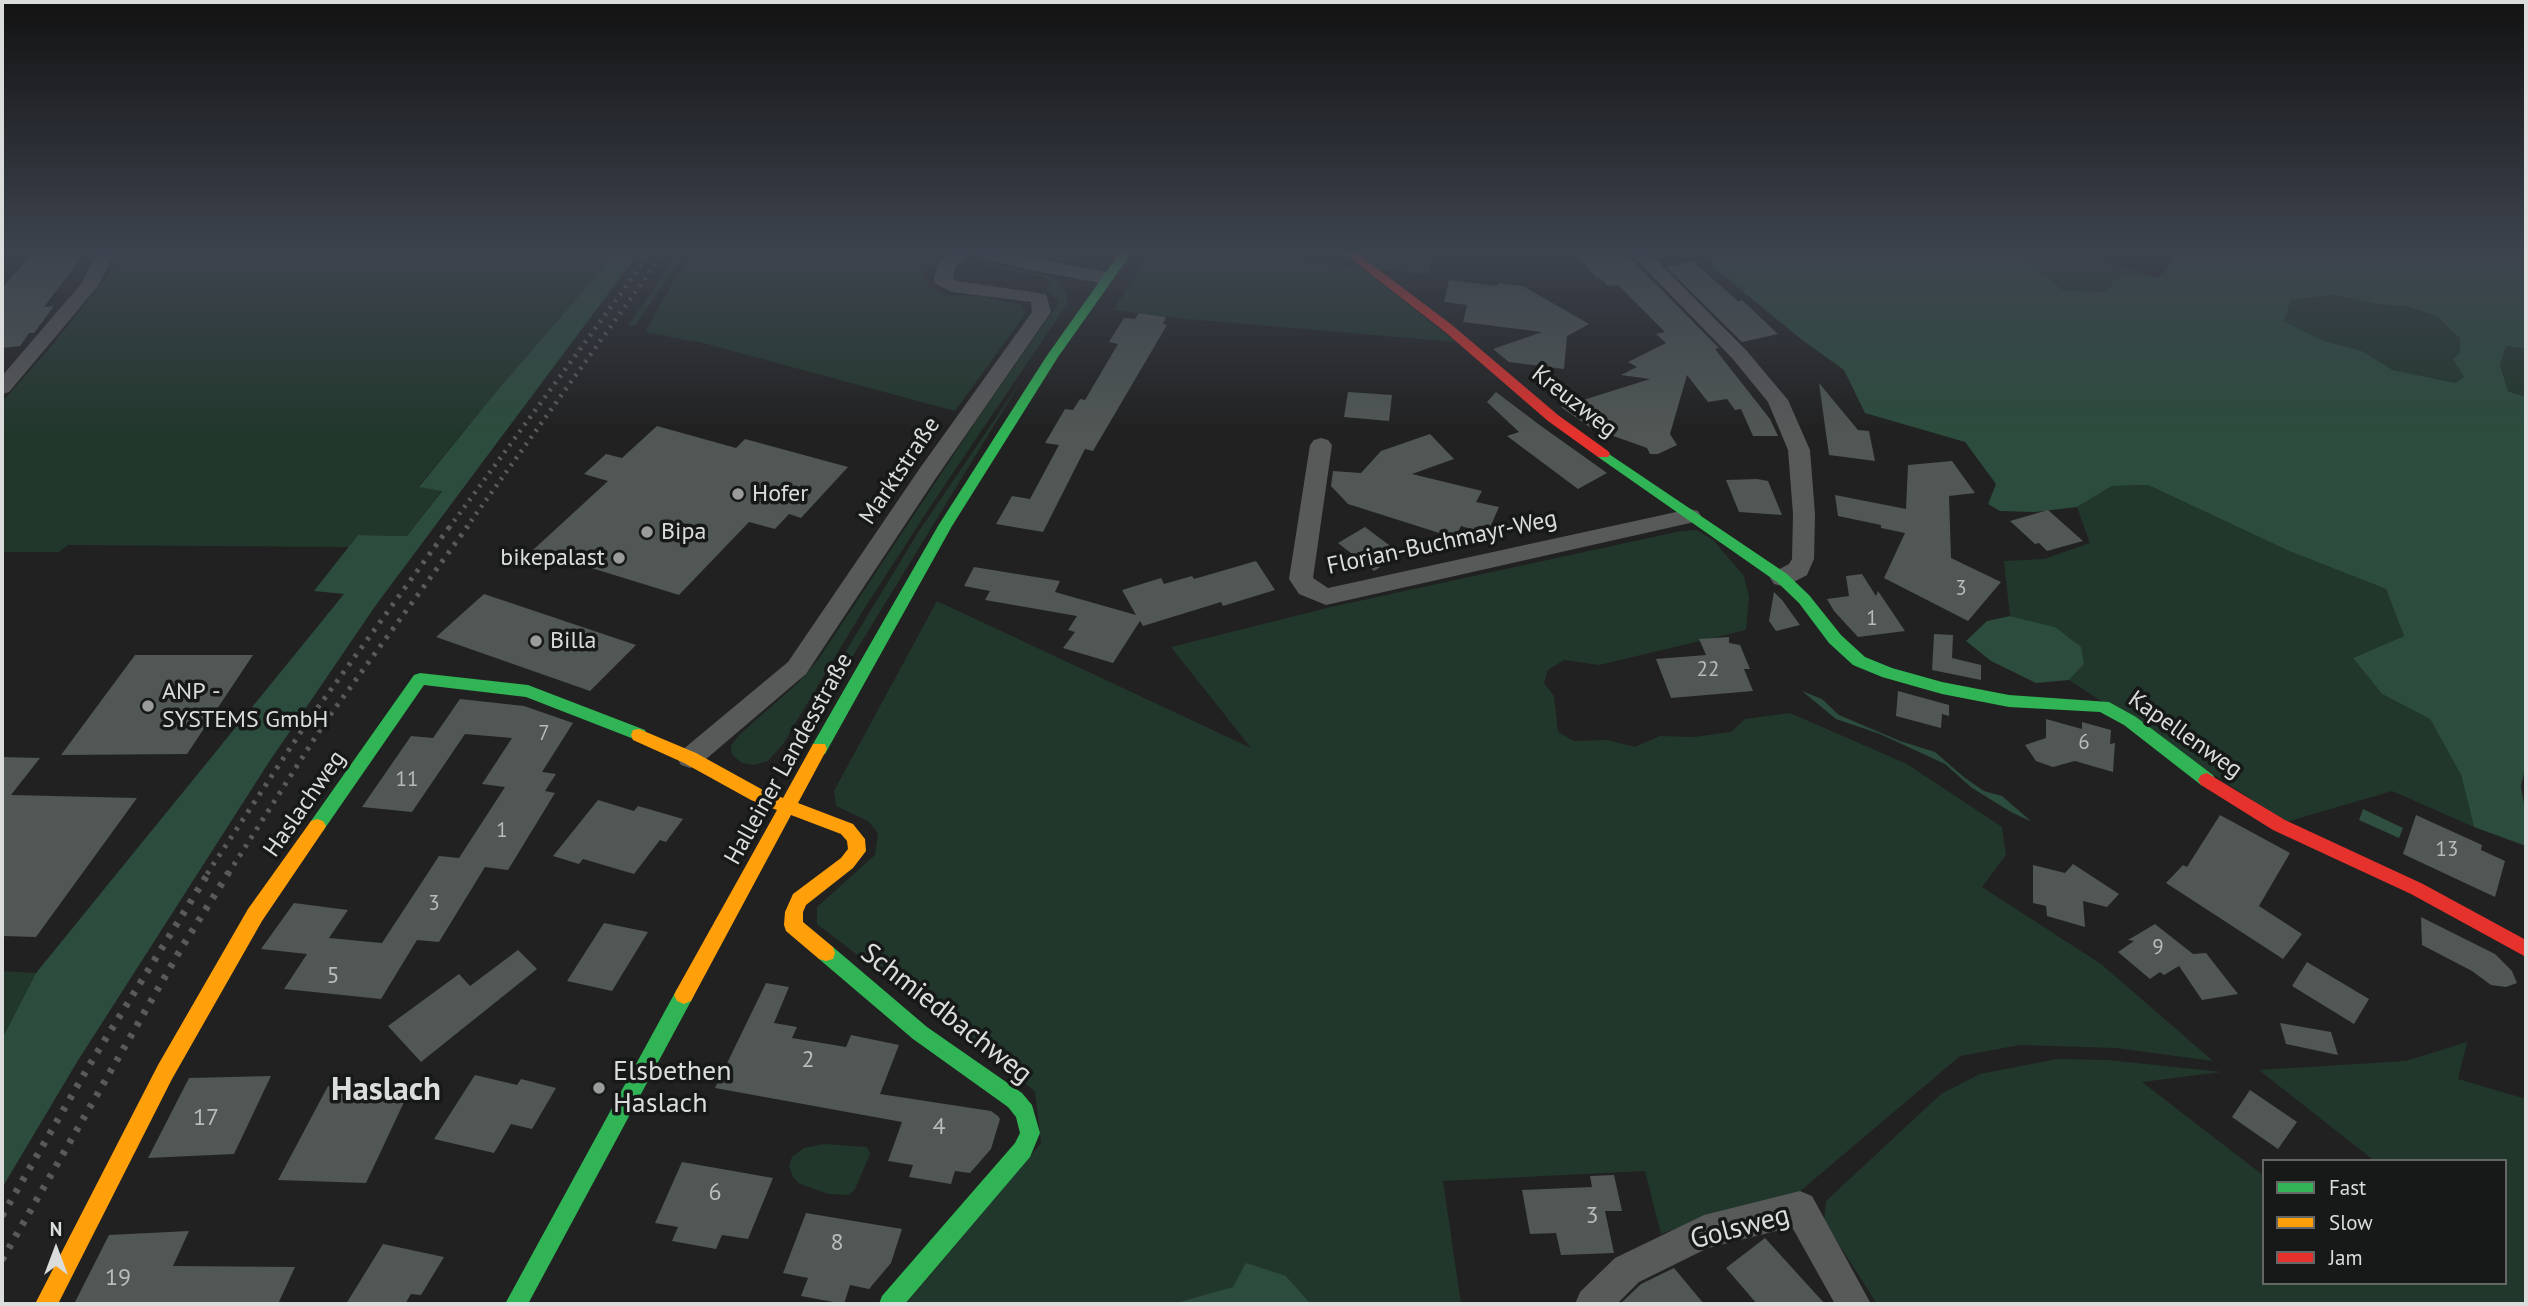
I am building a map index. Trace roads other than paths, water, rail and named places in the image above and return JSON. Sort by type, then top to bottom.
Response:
[{"type":"street","points":[[2,388],[67,312]]},
{"type":"street","name":"Marktstraße","points":[[690,758],[797,668],[928,473],[1042,312]]},
{"type":"street","name":"Halleiner Landesstraße","points":[[516,1304],[787,806],[945,526],[1083,312]]},
{"type":"street","name":"Kreuzweg","points":[[1427,312],[1553,418],[1782,578]]},
{"type":"street","points":[[1698,312],[1740,354],[1777,400],[1799,450],[1804,514],[1803,559],[1799,569],[1782,578]]},
{"type":"street","name":"Florian-Buchmayr-Weg","points":[[1321,445],[1301,579],[1307,588],[1326,597],[1690,516]]},
{"type":"street","name":"Kapellenweg","points":[[1782,578],[1804,599],[1835,639],[1859,661],[1888,673],[1942,688],[2009,701],[2103,706],[2130,722],[2207,780],[2279,825],[2417,889],[2526,949]]},
{"type":"street","name":"Haslachweg","points":[[46,1304],[165,1072],[255,915],[420,679],[528,691],[607,720],[690,758],[757,795],[787,806]]},
{"type":"street","name":"Schmiedbachweg","points":[[787,806],[847,829],[856,839],[857,851],[847,863],[799,900],[793,925],[920,1033],[1015,1100],[1025,1112],[1028,1123],[1030,1133],[1023,1150],[890,1304]]},
{"type":"street","name":"Golsweg","points":[[1592,1304],[1627,1270],[1704,1232],[1800,1208],[1854,1304]]},
{"type":"railway","points":[[449,528],[607,312]]},
{"type":"railway","points":[[466,528],[621,312]]},
{"type":"railway","points":[[207,874],[308,721],[450,526]]},
{"type":"railway","points":[[228,874],[325,722],[468,526]]},
{"type":"railway","points":[[2,1216],[90,1064],[209,872]]},
{"type":"railway","points":[[2,1260],[182,947],[229,872]]},
{"type":"place","name":"Hofer","points":[[738,494]]},
{"type":"place","name":"Bipa","points":[[647,532]]},
{"type":"place","name":"bikepalast","points":[[619,558]]},
{"type":"place","name":"Billa","points":[[536,641]]},
{"type":"place","name":"ANP - SYSTEMS GmbH","points":[[148,706]]},
{"type":"place","name":"Elsbethen Haslach","points":[[599,1088]]},
{"type":"district","name":"Haslach","points":[[386,1091]]}]
